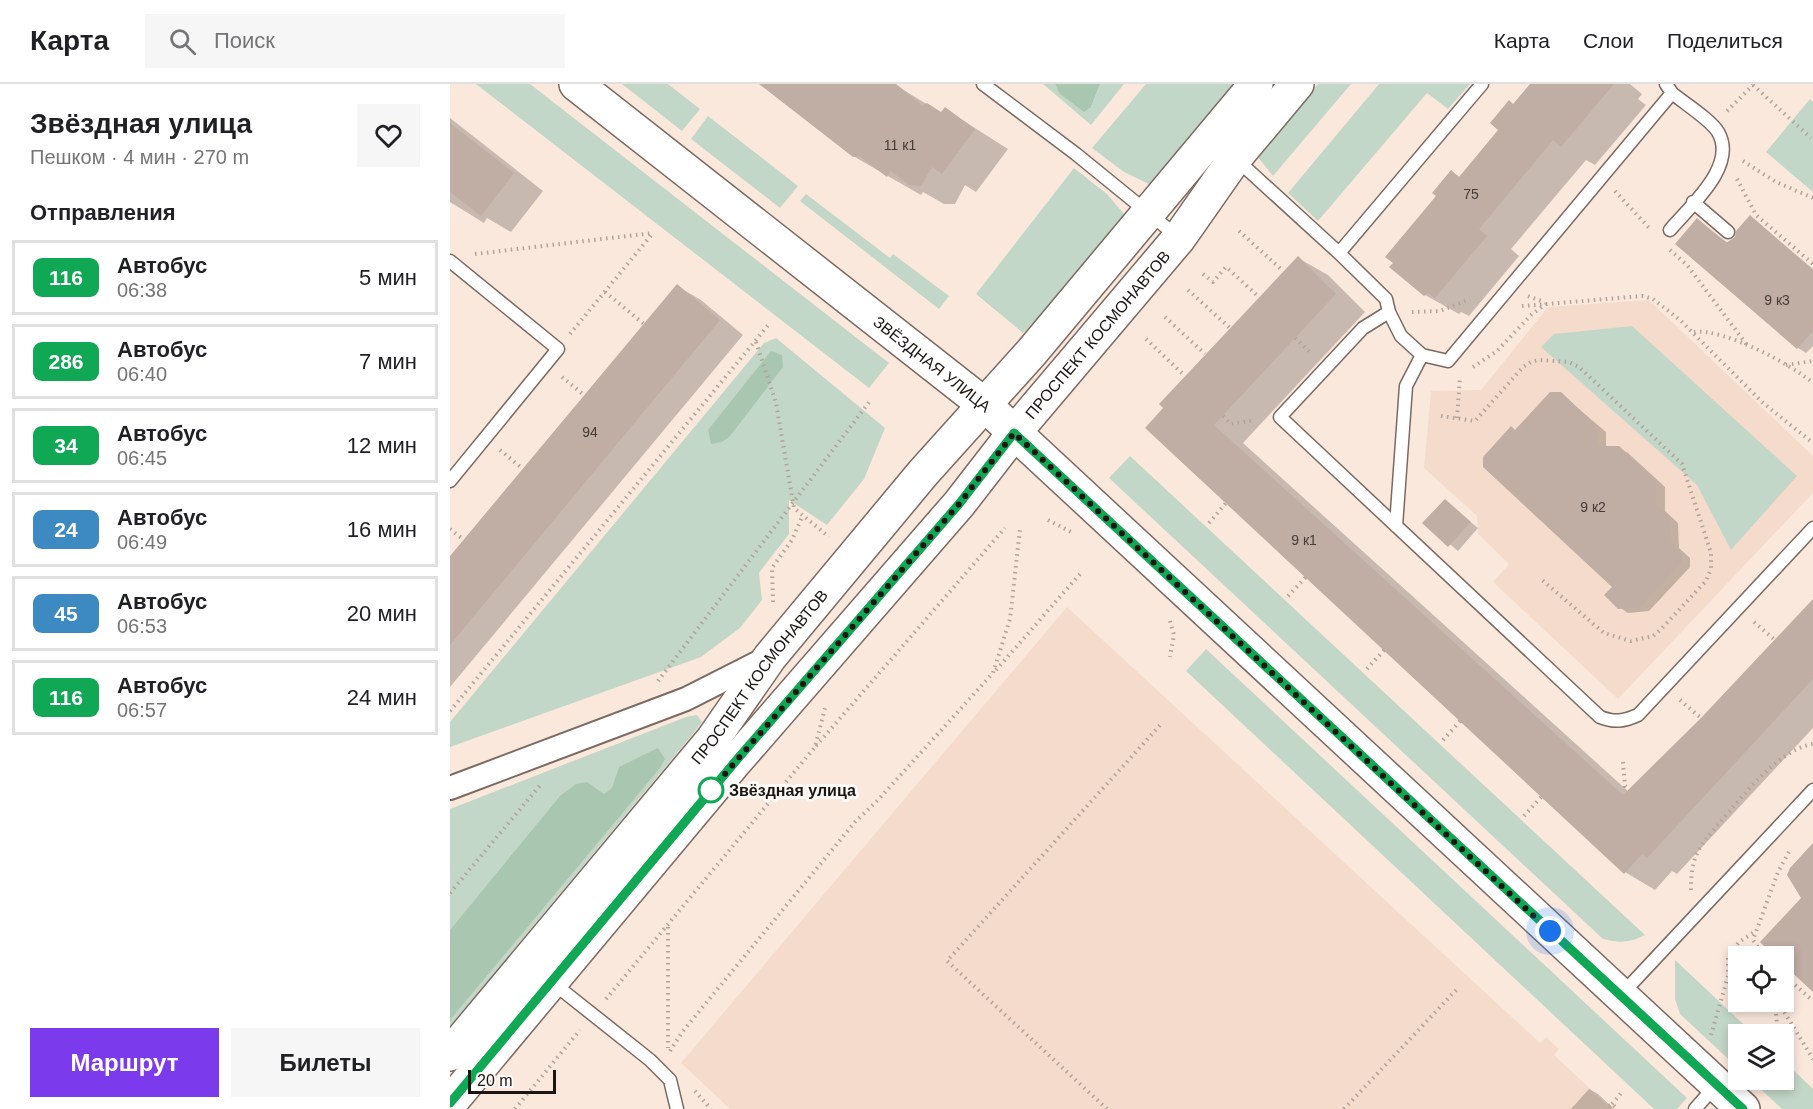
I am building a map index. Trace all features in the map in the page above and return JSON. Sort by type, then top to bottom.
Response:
[{"type":"street","name":"ЗВЁЗДНАЯ УЛИЦА","points":[[576,84],[986,406],[1743,1109]]},
{"type":"street","name":"ПРОСПЕКТ КОСМОНАВТОВ","points":[[450,1103],[539,972],[713,739],[770,657],[923,473],[986,406],[1256,84]]},
{"type":"street","name":"ПРОСПЕКТ КОСМОНАВТОВ","points":[[450,1054],[539,972],[734,763],[959,504],[1014,433],[1179,238],[1235,158],[1297,84]]},
{"type":"street","points":[[450,788],[686,699],[770,657]]},
{"type":"lane","points":[[983,84],[1179,238]]},
{"type":"lane","points":[[1338,253],[1482,84]]},
{"type":"lane","points":[[1235,158],[1386,299],[1389,312],[1401,336],[1422,355],[1448,361],[1669,88],[1718,131],[1724,151],[1716,173],[1670,230]]},
{"type":"lane","points":[[1693,202],[1728,232]]},
{"type":"lane","points":[[450,261],[558,349],[450,482]]},
{"type":"lane","points":[[1389,312],[1363,328],[1280,417],[1600,717],[1611,721],[1623,721],[1638,715],[1813,528]]},
{"type":"lane","points":[[1396,526],[1406,386],[1422,355]]},
{"type":"lane","points":[[1619,996],[1813,790]]},
{"type":"lane","points":[[539,972],[591,1016],[650,1060],[670,1080],[677,1109]]},
{"type":"lane","points":[[1695,1109],[1710,1078]]},
{"type":"path","points":[[1712,126],[1753,84],[1810,138]]},
{"type":"path","points":[[1724,151],[1776,182],[1813,198]]},
{"type":"path","points":[[1724,151],[1756,215],[1813,264]]},
{"type":"path","points":[[1239,231],[1283,271]]},
{"type":"path","points":[[473,254],[653,233],[558,349]]},
{"type":"path","points":[[1203,274],[1213,282],[1226,267],[1259,297]]},
{"type":"path","points":[[1188,290],[1230,328]]},
{"type":"path","points":[[604,292],[644,324]]},
{"type":"path","points":[[1482,320],[1529,304],[1643,296],[1663,306],[1763,403],[1813,443]]},
{"type":"path","points":[[1402,314],[1410,311],[1440,311],[1474,298]]},
{"type":"path","points":[[1466,370],[1497,351],[1531,315],[1547,303]]},
{"type":"path","points":[[1165,317],[1205,354]]},
{"type":"path","points":[[450,711],[770,323]]},
{"type":"path","points":[[1693,333],[1699,332],[1747,345],[1785,365],[1813,384]]},
{"type":"path","points":[[1295,338],[1314,357]]},
{"type":"path","points":[[1146,339],[1185,376]]},
{"type":"path","points":[[756,341],[776,403],[795,508],[829,537]]},
{"type":"path","points":[[1441,416],[1475,421],[1523,367],[1539,360],[1569,362],[1579,367],[1678,459],[1685,469],[1711,553],[1711,569],[1702,585],[1653,636],[1631,641],[1612,638],[1568,604],[1542,580]]},
{"type":"path","points":[[1785,365],[1813,361]]},
{"type":"path","points":[[545,364],[584,395]]},
{"type":"path","points":[[1457,418],[1458,391]]},
{"type":"path","points":[[657,682],[870,401]]},
{"type":"path","points":[[1223,416],[1231,424],[1256,420]]},
{"type":"path","points":[[485,438],[523,469]]},
{"type":"path","points":[[1209,523],[1226,504]]},
{"type":"path","points":[[773,604],[772,568],[792,540],[803,515]]},
{"type":"path","points":[[1048,520],[1079,537]]},
{"type":"path","points":[[515,1109],[815,747],[1005,528]]},
{"type":"path","points":[[450,529],[464,540]]},
{"type":"path","points":[[993,673],[1010,619],[1020,529]]},
{"type":"path","points":[[668,1054],[683,1031],[855,822],[878,800],[1080,574]]},
{"type":"path","points":[[1288,596],[1306,577]]},
{"type":"path","points":[[1169,620],[1174,635],[1170,657]]},
{"type":"path","points":[[1754,621],[1775,640]]},
{"type":"path","points":[[1367,669],[1384,650]]},
{"type":"path","points":[[1680,700],[1701,718]]},
{"type":"path","points":[[815,747],[825,707]]},
{"type":"path","points":[[1443,740],[1461,720]]},
{"type":"path","points":[[1107,1109],[947,961],[1162,723]]},
{"type":"path","points":[[1696,914],[1691,891],[1691,867],[1697,851],[1771,768],[1803,745],[1813,744]]},
{"type":"path","points":[[450,893],[549,774],[544,752]]},
{"type":"path","points":[[1623,762],[1625,786],[1629,790]]},
{"type":"path","points":[[1524,816],[1542,796]]},
{"type":"path","points":[[1757,946],[1753,940],[1756,931],[1778,872],[1794,845]]},
{"type":"path","points":[[668,927],[668,1054],[674,1061]]},
{"type":"path","points":[[1710,1078],[1716,1010],[1728,975],[1728,957],[1739,942],[1756,931]]},
{"type":"path","points":[[1794,984],[1813,1001]]},
{"type":"path","points":[[1344,1109],[1459,987]]},
{"type":"path","points":[[1782,1012],[1813,1059]]},
{"type":"path","points":[[689,1083],[711,1109]]},
{"type":"path","points":[[1617,1109],[1610,1105],[1622,1092]]},
{"type":"shaded area","points":[[1649,300],[1813,456],[1813,493],[1618,699],[1493,582],[1509,564],[1478,534],[1477,516],[1424,468],[1431,391],[1481,390],[1548,307]]},
{"type":"shaded area","points":[[1067,607],[1540,1043],[1546,1037],[1559,1049],[1554,1055],[1612,1109],[730,1109],[681,1063]]},
{"type":"green space","points":[[476,84],[530,84],[889,363],[869,388]]},
{"type":"green space","points":[[622,84],[668,84],[700,109],[682,131]]},
{"type":"green space","points":[[1043,84],[1055,84],[1059,93],[1091,107],[1100,84],[1124,84],[1091,125]]},
{"type":"green space","points":[[1055,84],[1100,84],[1091,107],[1084,112],[1059,93]]},
{"type":"green space","points":[[1146,84],[1234,84],[1151,185],[1124,172],[1092,148]]},
{"type":"green space","points":[[1318,84],[1351,84],[1273,176],[1257,156]]},
{"type":"green space","points":[[1379,84],[1470,84],[1448,109],[1427,93],[1318,221],[1288,193]]},
{"type":"green space","points":[[1810,99],[1813,102],[1813,192],[1766,152]]},
{"type":"green space","points":[[708,116],[798,186],[780,208],[691,139]]},
{"type":"green space","points":[[1074,168],[1107,194],[1125,215],[1042,315],[1023,333],[976,294]]},
{"type":"green space","points":[[806,194],[890,258],[893,254],[949,296],[939,309],[800,201]]},
{"type":"green space","points":[[1632,326],[1797,476],[1731,550],[1697,485],[1541,347],[1554,334]]},
{"type":"green space","points":[[776,338],[885,428],[864,479],[827,525],[789,500],[789,534],[759,573],[762,600],[740,628],[701,657],[450,747],[450,722],[764,343]]},
{"type":"green space","points":[[771,351],[782,355],[783,367],[730,436],[722,442],[711,444],[708,430]]},
{"type":"green space","points":[[1130,456],[1645,935],[1624,942],[1603,939],[1109,478]]},
{"type":"green space","points":[[1206,649],[1687,1098],[1677,1109],[1654,1109],[1186,671]]},
{"type":"green space","points":[[697,715],[702,722],[692,735],[450,1026],[450,809],[686,717]]},
{"type":"green space","points":[[658,748],[665,759],[660,768],[450,1020],[450,930],[560,796],[576,784],[587,782],[604,794],[612,788],[619,767]]},
{"type":"green space","points":[[1675,960],[1743,1024],[1728,1024],[1728,1059],[1680,1014],[1675,999]]},
{"type":"green space","points":[[1794,1071],[1813,1089],[1813,1109],[1782,1109],[1762,1090],[1794,1090]]},
{"type":"building","points":[[759,84],[896,84],[922,105],[927,103],[941,112],[945,107],[975,129],[942,174],[932,167],[921,186],[909,185],[891,171],[887,177],[859,156],[853,157]]},
{"type":"building","points":[[1530,84],[1614,84],[1561,147],[1553,140],[1479,229],[1487,236],[1435,298],[1428,293],[1424,296],[1389,267],[1393,263],[1385,257],[1436,196],[1432,193],[1451,170],[1459,177],[1498,130],[1490,123],[1509,100],[1513,104]]},
{"type":"building","points":[[450,123],[514,173],[481,216],[450,192]]},
{"type":"building","points":[[1750,215],[1813,270],[1813,331],[1797,349],[1675,244],[1697,218],[1726,243],[1735,237],[1736,231]]},
{"type":"building","points":[[1298,256],[1336,294],[1214,425],[1623,795],[1701,718],[1813,599],[1813,679],[1647,858],[1642,854],[1624,874],[1145,428],[1163,408],[1159,404]]},
{"type":"building","points":[[677,284],[720,320],[450,645],[450,556]]},
{"type":"building","points":[[1550,392],[1561,392],[1597,426],[1598,446],[1619,446],[1656,481],[1656,505],[1669,516],[1671,542],[1681,552],[1682,562],[1640,607],[1618,609],[1604,595],[1612,587],[1483,467],[1483,457],[1511,426],[1515,430]]},
{"type":"building","points":[[1445,499],[1471,522],[1448,547],[1422,523]]},
{"type":"building","points":[[1813,843],[1813,992],[1794,974],[1794,946],[1764,946],[1760,942],[1801,898],[1787,875],[1790,868]]},
{"type":"bus line","name":"116","points":[[450,1103],[734,763],[800,690],[959,504],[1014,433],[1743,1109]]},
{"type":"place","name":"Звёздная улица","points":[[711,790]]},
{"type":"route","points":[[711,790],[959,504],[1014,433],[1550,931]]}]
